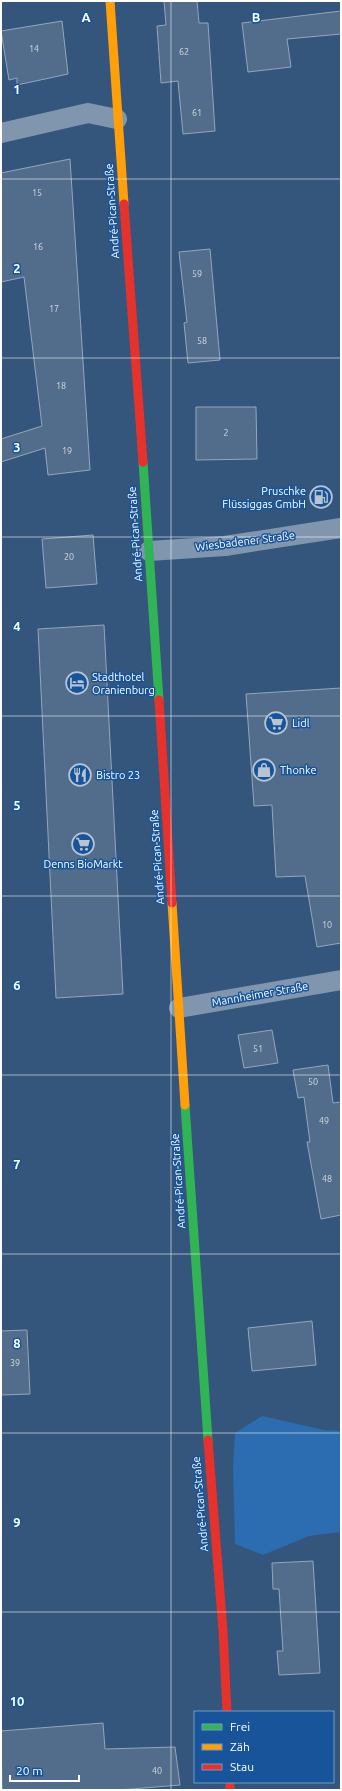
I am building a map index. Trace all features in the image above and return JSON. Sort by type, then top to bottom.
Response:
[{"type":"street","name":"André-Pican-Straße","points":[[110,1],[117,119],[149,551],[205,1411],[223,1631],[227,1711]]},
{"type":"street","points":[[1,132],[88,113],[117,119]]},
{"type":"street","name":"Wiesbadener Straße","points":[[149,551],[225,546],[341,528]]},
{"type":"street","name":"Mannheimer Straße","points":[[179,1008],[341,980]]},
{"type":"shaded area","points":[[262,1416],[324,1430],[341,1431],[341,1532],[309,1536],[263,1555],[235,1544],[233,1468],[235,1433]]},
{"type":"building","points":[[164,1],[197,1],[199,23],[208,23],[215,131],[183,134],[178,81],[161,83],[157,26],[166,25]]},
{"type":"building","points":[[341,11],[341,34],[287,39],[291,67],[248,72],[242,23]]},
{"type":"building","points":[[62,21],[68,74],[17,85],[17,78],[9,80],[1,31]]},
{"type":"building","points":[[70,159],[90,470],[48,475],[45,448],[1,462],[1,439],[42,426],[24,277],[1,282],[1,173]]},
{"type":"building","points":[[210,249],[220,360],[188,363],[184,323],[187,322],[179,252]]},
{"type":"building","points":[[196,407],[256,407],[257,459],[196,460]]},
{"type":"building","points":[[93,535],[97,584],[46,588],[42,539]]},
{"type":"building","points":[[104,625],[123,994],[56,998],[38,629]]},
{"type":"building","points":[[341,688],[341,943],[317,947],[305,876],[276,877],[272,805],[254,806],[246,694]]},
{"type":"building","points":[[272,1030],[278,1063],[244,1068],[238,1035]]},
{"type":"building","points":[[328,1065],[333,1103],[341,1102],[341,1215],[321,1219],[307,1142],[310,1142],[304,1097],[298,1098],[293,1070]]},
{"type":"building","points":[[312,1321],[316,1365],[252,1371],[248,1328]]},
{"type":"building","points":[[27,1330],[30,1394],[1,1395],[1,1331]]},
{"type":"building","points":[[313,1561],[320,1673],[279,1675],[277,1651],[283,1651],[279,1589],[273,1589],[272,1563]]},
{"type":"building","points":[[103,1723],[105,1749],[175,1747],[180,1785],[119,1790],[2,1790],[1,1731]]},
{"type":"traffic: fast","points":[[143,462],[159,700]]},
{"type":"traffic: fast","points":[[185,1105],[208,1440]]},
{"type":"traffic: slow","points":[[110,1],[124,204]]},
{"type":"traffic: slow","points":[[172,903],[185,1105]]},
{"type":"traffic: jam","points":[[124,204],[143,462]]},
{"type":"traffic: jam","points":[[159,700],[172,903]]},
{"type":"traffic: jam","points":[[208,1440],[223,1631],[227,1711]]},
{"type":"traffic: jam","points":[[230,1783],[230,1790]]},
{"type":"place","name":"Pruschke Flüssiggas GmbH","points":[[321,497]]},
{"type":"place","name":"Stadthotel Oranienburg","points":[[77,683]]},
{"type":"place","name":"Lidl","points":[[276,723]]},
{"type":"place","name":"Thonke","points":[[264,770]]},
{"type":"place","name":"Bistro 23","points":[[80,775]]},
{"type":"place","name":"Denns BioMarkt","points":[[83,844]]}]
